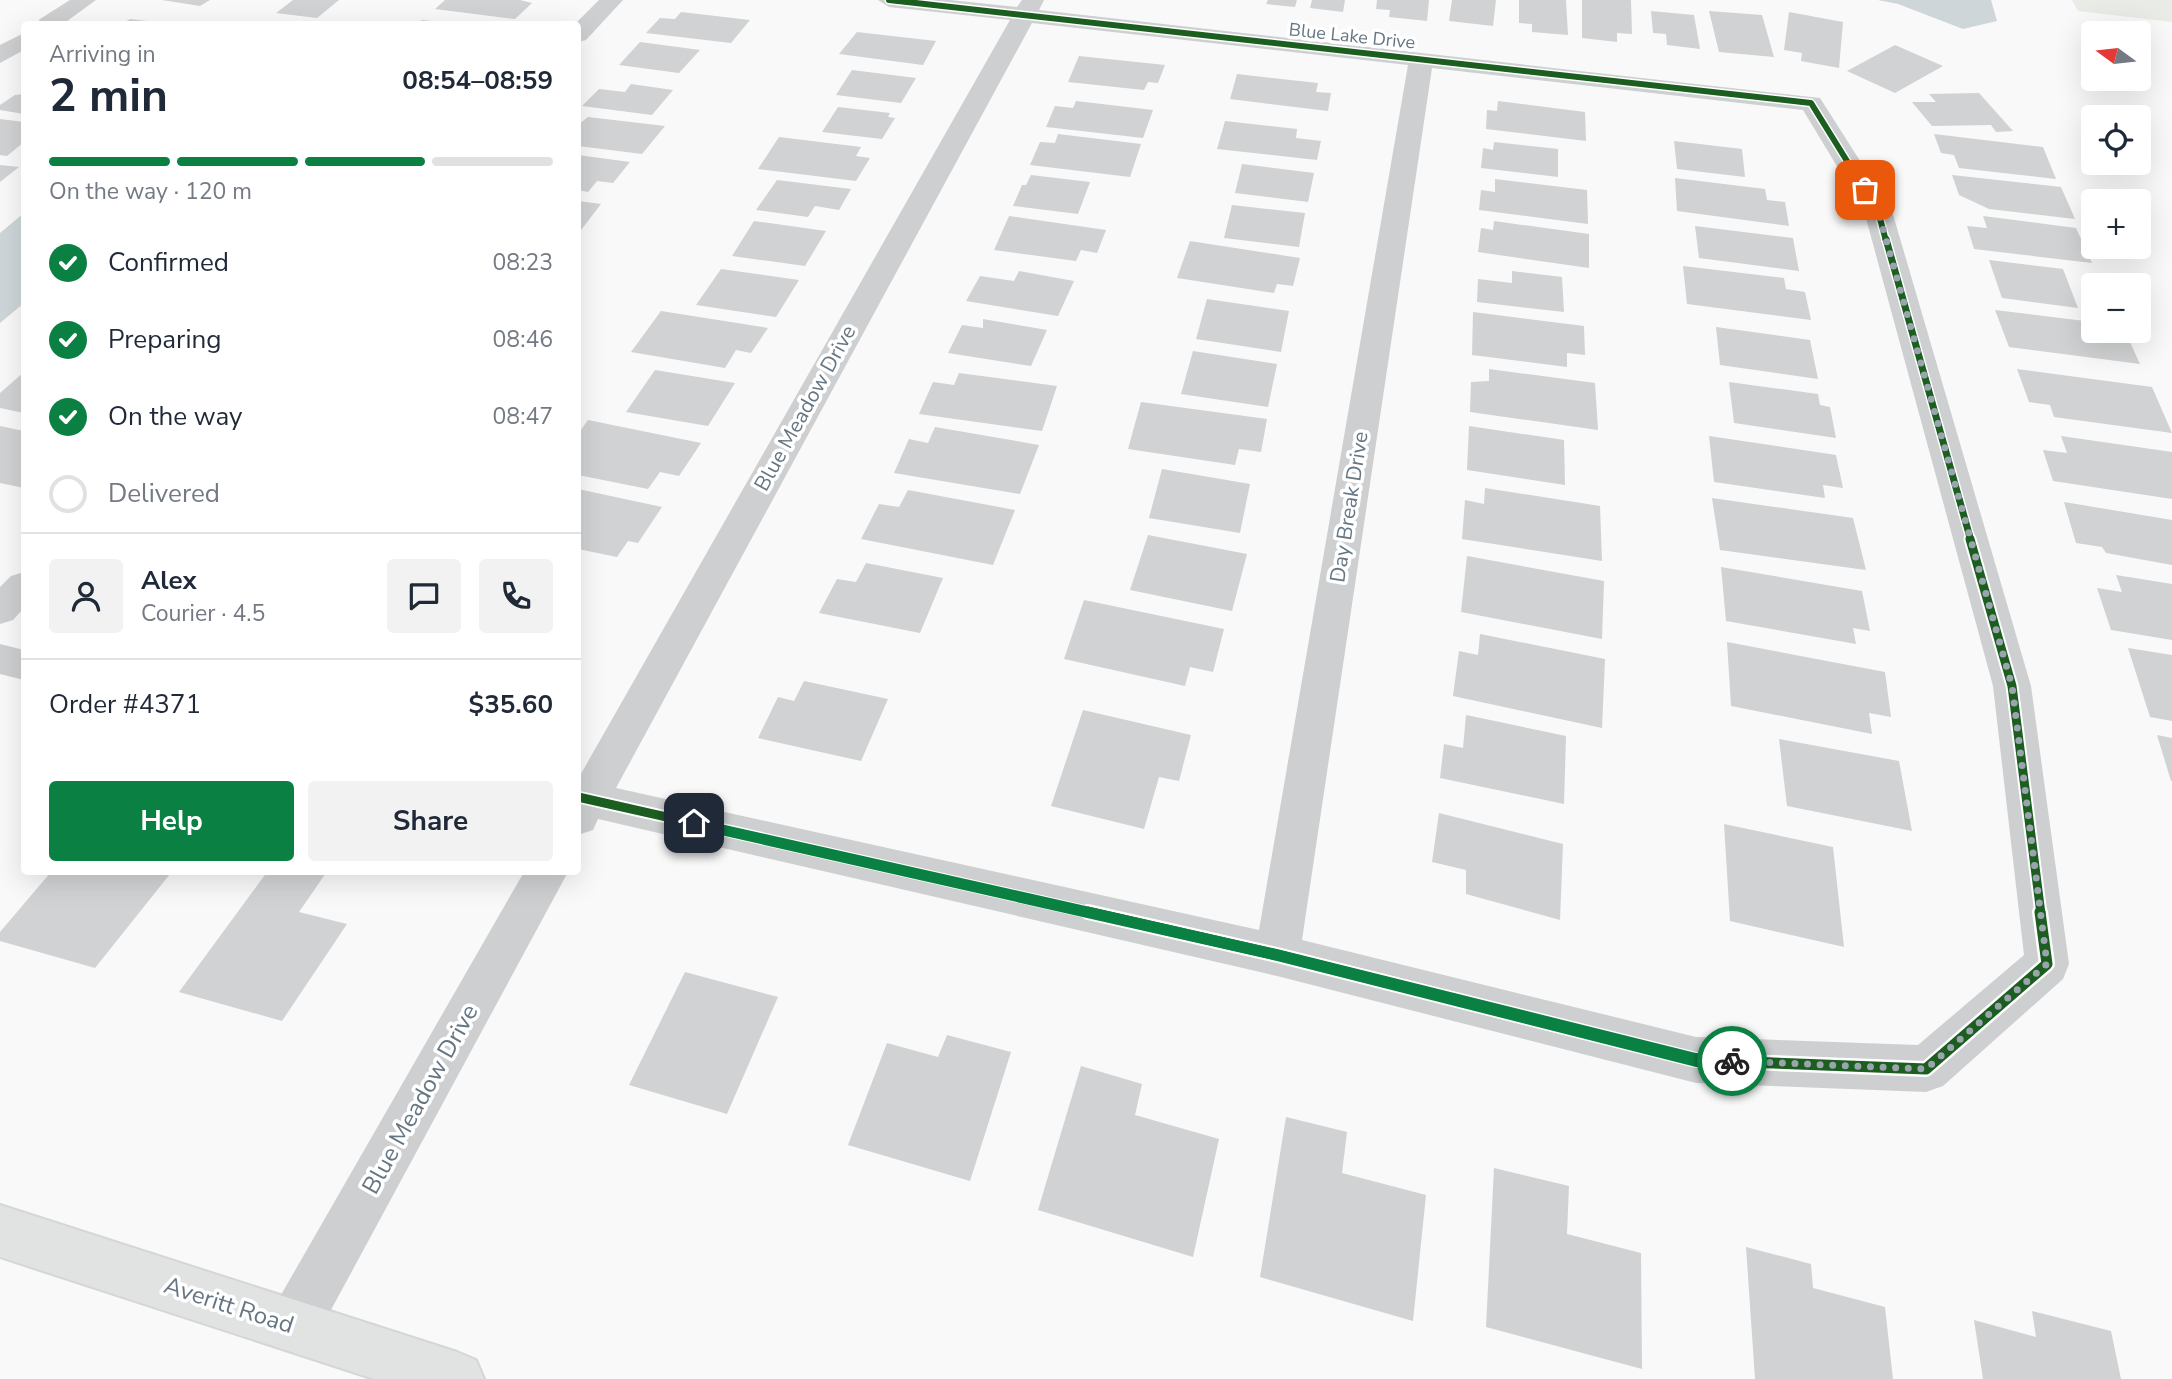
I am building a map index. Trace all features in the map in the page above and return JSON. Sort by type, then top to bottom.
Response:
[{"type":"street","points":[[53,21],[85,0]]},
{"type":"street","points":[[581,32],[612,0]]},
{"type":"street","name":"Blue Lake Drive","points":[[889,0],[1029,8],[1421,59],[1811,103],[1878,211],[2012,686],[2047,964],[1926,1069],[1696,1060],[1277,955]]},
{"type":"street","name":"Blue Meadow Drive","points":[[581,804],[1029,8]]},
{"type":"street","points":[[0,56],[21,42]]},
{"type":"street","name":"Day Break Drive","points":[[1277,955],[1421,59]]},
{"type":"street","points":[[0,610],[21,589]]},
{"type":"street","points":[[0,659],[21,664]]},
{"type":"street","points":[[581,804],[1277,955]]},
{"type":"street","name":"Blue Meadow Drive","points":[[293,1326],[545,875]]},
{"type":"street","name":"Averitt Road","points":[[0,1231],[457,1379]]},
{"type":"shaded area","points":[[1878,0],[1991,0],[1997,21],[1963,29],[1898,4]]},
{"type":"shaded area","points":[[2072,0],[2172,0],[2172,22],[2078,11]]},
{"type":"shaded area","points":[[21,216],[21,306],[0,323],[0,233]]},
{"type":"building","points":[[162,0],[210,0],[200,6]]},
{"type":"building","points":[[293,0],[339,0],[317,18],[276,13]]},
{"type":"building","points":[[445,0],[520,0],[532,3],[515,19],[435,9]]},
{"type":"building","points":[[1268,0],[1297,0],[1295,7],[1266,4]]},
{"type":"building","points":[[1312,0],[1345,0],[1343,12],[1310,8]]},
{"type":"building","points":[[1377,0],[1429,0],[1427,21],[1389,17],[1390,10],[1376,9]]},
{"type":"building","points":[[1452,0],[1496,0],[1493,26],[1449,21]]},
{"type":"building","points":[[1519,0],[1566,0],[1568,35],[1532,32],[1532,24],[1519,23]]},
{"type":"building","points":[[1582,0],[1631,0],[1632,34],[1617,33],[1617,42],[1582,38]]},
{"type":"building","points":[[1651,11],[1694,15],[1700,49],[1667,45],[1666,34],[1653,33]]},
{"type":"building","points":[[1709,11],[1762,15],[1774,57],[1719,52]]},
{"type":"building","points":[[681,12],[750,20],[731,43],[646,33],[660,18],[675,19]]},
{"type":"building","points":[[1789,12],[1843,22],[1839,68],[1801,61],[1802,53],[1784,50]]},
{"type":"building","points":[[857,32],[936,41],[923,65],[839,54]]},
{"type":"building","points":[[640,42],[700,50],[679,73],[619,65]]},
{"type":"building","points":[[1895,45],[1943,66],[1895,93],[1847,71]]},
{"type":"building","points":[[1079,56],[1165,65],[1158,83],[1148,82],[1144,90],[1068,82]]},
{"type":"building","points":[[852,70],[916,78],[901,103],[836,95]]},
{"type":"building","points":[[1237,74],[1318,83],[1316,92],[1331,93],[1328,111],[1230,99]]},
{"type":"building","points":[[631,84],[673,90],[652,115],[582,106],[599,89],[625,92]]},
{"type":"building","points":[[1979,93],[2013,131],[1996,132],[1991,125],[1932,126],[1912,102],[1936,102],[1929,94]]},
{"type":"building","points":[[21,94],[21,114],[0,110],[0,105],[15,95]]},
{"type":"building","points":[[1076,101],[1153,110],[1143,138],[1046,127],[1055,106],[1073,108]]},
{"type":"building","points":[[1498,101],[1585,112],[1586,141],[1486,129],[1487,110],[1497,111]]},
{"type":"building","points":[[838,107],[890,113],[888,117],[895,118],[882,139],[822,132]]},
{"type":"building","points":[[588,117],[665,126],[642,154],[581,146],[581,123]]},
{"type":"building","points":[[0,119],[21,122],[21,144],[7,156],[0,155]]},
{"type":"building","points":[[1225,121],[1297,129],[1296,138],[1321,141],[1317,160],[1217,149]]},
{"type":"building","points":[[1058,134],[1141,144],[1130,177],[1030,165],[1040,142],[1055,143]]},
{"type":"building","points":[[1934,134],[2043,147],[2056,179],[1959,168],[1954,155],[1941,153]]},
{"type":"building","points":[[779,137],[861,147],[856,156],[870,158],[856,181],[758,169]]},
{"type":"building","points":[[1674,141],[1742,149],[1745,177],[1677,169]]},
{"type":"building","points":[[1494,142],[1558,149],[1558,177],[1481,168],[1483,148],[1493,150]]},
{"type":"building","points":[[581,155],[630,162],[613,183],[597,181],[588,192],[581,191]]},
{"type":"building","points":[[1242,164],[1314,173],[1308,202],[1235,193]]},
{"type":"building","points":[[0,165],[19,167],[0,182]]},
{"type":"building","points":[[1031,175],[1090,182],[1078,214],[1013,206],[1022,185],[1026,185]]},
{"type":"building","points":[[1952,175],[2061,187],[2075,219],[1989,209],[1959,195]]},
{"type":"building","points":[[1675,178],[1765,189],[1767,200],[1785,202],[1789,226],[1677,211]]},
{"type":"building","points":[[1495,179],[1587,190],[1588,224],[1479,210],[1481,190],[1495,192]]},
{"type":"building","points":[[777,180],[851,189],[839,210],[815,206],[808,217],[756,210]]},
{"type":"building","points":[[581,201],[601,204],[581,230]]},
{"type":"building","points":[[1232,205],[1305,213],[1299,247],[1224,238]]},
{"type":"building","points":[[1009,216],[1106,230],[1097,253],[1081,250],[1076,261],[994,250]]},
{"type":"building","points":[[1983,216],[2076,228],[2081,239],[2081,259],[2090,259],[2092,263],[1974,249],[1967,226],[1987,228]]},
{"type":"building","points":[[754,221],[826,231],[805,266],[732,256]]},
{"type":"building","points":[[1494,221],[1589,234],[1589,268],[1478,252],[1481,228],[1493,230]]},
{"type":"building","points":[[1695,226],[1793,238],[1799,271],[1699,258]]},
{"type":"building","points":[[1190,241],[1300,258],[1293,286],[1277,284],[1274,293],[1177,278]]},
{"type":"building","points":[[1989,260],[2063,269],[2078,308],[2002,298]]},
{"type":"building","points":[[1683,266],[1784,278],[1786,289],[1805,292],[1811,320],[1687,304]]},
{"type":"building","points":[[721,269],[799,280],[776,317],[696,305]]},
{"type":"building","points":[[1019,271],[1074,281],[1058,316],[966,301],[980,276],[1014,281]]},
{"type":"building","points":[[1512,271],[1562,277],[1564,312],[1477,302],[1478,279],[1512,283]]},
{"type":"building","points":[[1207,299],[1289,311],[1281,352],[1196,339]]},
{"type":"building","points":[[1995,310],[2081,321],[2081,343],[2130,343],[2140,364],[2009,347]]},
{"type":"building","points":[[661,311],[768,328],[751,353],[736,350],[725,368],[631,352]]},
{"type":"building","points":[[1473,312],[1584,326],[1585,355],[1567,353],[1567,367],[1472,355]]},
{"type":"building","points":[[983,319],[1047,330],[1031,366],[948,353],[962,325],[983,328]]},
{"type":"building","points":[[1716,327],[1810,340],[1818,379],[1720,365]]},
{"type":"building","points":[[1193,351],[1277,364],[1268,407],[1181,394]]},
{"type":"building","points":[[1489,369],[1595,383],[1598,430],[1470,412],[1471,382],[1489,381]]},
{"type":"building","points":[[2017,369],[2152,387],[2172,433],[2054,417],[2050,405],[2029,402]]},
{"type":"building","points":[[655,370],[735,383],[708,426],[626,412]]},
{"type":"building","points":[[959,373],[1057,386],[1042,431],[919,414],[933,382],[954,385]]},
{"type":"building","points":[[21,375],[21,412],[0,408],[0,393]]},
{"type":"building","points":[[1729,382],[1818,394],[1820,405],[1830,407],[1836,438],[1734,423]]},
{"type":"building","points":[[1141,402],[1267,419],[1261,452],[1239,449],[1235,465],[1128,449]]},
{"type":"building","points":[[588,420],[701,443],[679,476],[660,472],[648,489],[581,476],[581,430]]},
{"type":"building","points":[[0,426],[21,430],[21,487],[0,483]]},
{"type":"building","points":[[1469,426],[1564,440],[1565,485],[1467,470]]},
{"type":"building","points":[[935,427],[1039,445],[1020,494],[894,473],[909,439],[928,443]]},
{"type":"building","points":[[1709,436],[1836,455],[1843,488],[1823,485],[1825,498],[1714,482]]},
{"type":"building","points":[[2061,436],[2172,452],[2172,499],[2053,481],[2043,450],[2067,453]]},
{"type":"building","points":[[1162,469],[1250,484],[1240,533],[1149,518]]},
{"type":"building","points":[[1485,488],[1600,506],[1602,561],[1462,539],[1465,500],[1484,504]]},
{"type":"building","points":[[581,490],[662,507],[638,543],[628,541],[617,557],[581,550]]},
{"type":"building","points":[[908,490],[1015,510],[993,565],[861,539],[879,504],[899,507]]},
{"type":"building","points":[[1712,498],[1853,518],[1866,570],[1720,550]]},
{"type":"building","points":[[2064,502],[2172,520],[2172,565],[2106,553],[2102,547],[2076,543]]},
{"type":"building","points":[[1148,535],[1247,554],[1232,611],[1130,590]]},
{"type":"building","points":[[1467,556],[1604,581],[1602,639],[1461,612]]},
{"type":"building","points":[[866,563],[943,578],[920,633],[819,613],[837,579],[856,582]]},
{"type":"building","points":[[1721,567],[1862,591],[1870,631],[1853,628],[1856,644],[1726,621]]},
{"type":"building","points":[[2116,575],[2172,584],[2172,640],[2111,630],[2097,588],[2122,592]]},
{"type":"building","points":[[1084,600],[1224,629],[1213,672],[1190,667],[1185,686],[1064,659]]},
{"type":"building","points":[[1480,634],[1605,659],[1602,728],[1453,696],[1459,651],[1478,655]]},
{"type":"building","points":[[1727,642],[1885,672],[1891,717],[1869,713],[1872,734],[1731,706]]},
{"type":"building","points":[[2128,648],[2172,655],[2172,721],[2150,717]]},
{"type":"building","points":[[804,681],[888,699],[861,761],[758,738],[778,697],[794,701]]},
{"type":"building","points":[[1083,710],[1191,735],[1179,781],[1159,777],[1144,829],[1051,806]]},
{"type":"building","points":[[1466,715],[1566,736],[1564,804],[1440,778],[1444,744],[1463,748]]},
{"type":"building","points":[[2157,735],[2172,738],[2172,781],[2171,781]]},
{"type":"building","points":[[1779,739],[1899,761],[1912,831],[1787,806]]},
{"type":"building","points":[[1439,813],[1563,844],[1560,920],[1466,894],[1466,870],[1432,862]]},
{"type":"building","points":[[1724,824],[1833,847],[1844,947],[1730,921]]},
{"type":"building","points":[[48,875],[169,875],[95,968],[0,941],[0,932]]},
{"type":"building","points":[[265,875],[325,875],[299,912],[347,924],[282,1021],[179,992]]},
{"type":"building","points":[[685,972],[778,997],[727,1114],[629,1085]]},
{"type":"building","points":[[947,1035],[1011,1052],[970,1181],[848,1145],[887,1043],[938,1057]]},
{"type":"building","points":[[1081,1066],[1142,1084],[1135,1115],[1219,1139],[1193,1257],[1038,1210]]},
{"type":"building","points":[[1286,1117],[1347,1132],[1342,1173],[1426,1195],[1413,1321],[1260,1277]]},
{"type":"building","points":[[1494,1168],[1569,1186],[1567,1234],[1641,1253],[1642,1369],[1486,1327]]},
{"type":"building","points":[[1746,1247],[1811,1264],[1813,1288],[1885,1307],[1893,1379],[1755,1379]]},
{"type":"building","points":[[2032,1311],[2111,1331],[2121,1379],[1983,1379],[1974,1320],[2036,1337]]},
{"type":"cycle path","points":[[581,798],[1277,955],[1696,1060],[1926,1069],[2047,964],[2012,686],[1878,211],[1811,103],[889,0]]},
{"type":"way so far","points":[[1732,1061],[1926,1069],[2047,964],[2012,686],[1878,211],[1865,190]]},
{"type":"route","points":[[694,823],[1277,955],[1696,1060],[1732,1061]]}]
